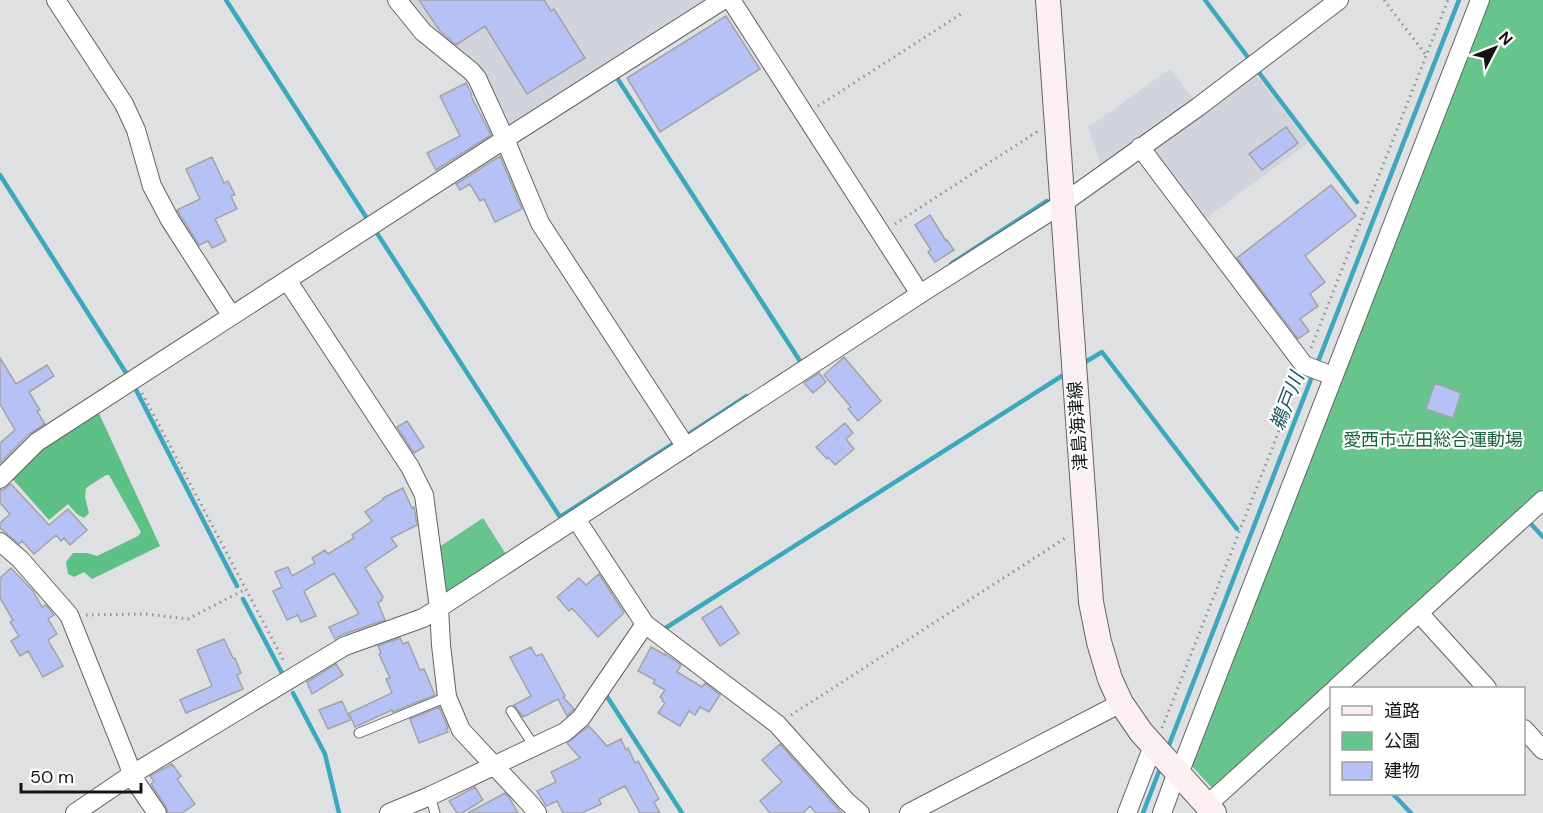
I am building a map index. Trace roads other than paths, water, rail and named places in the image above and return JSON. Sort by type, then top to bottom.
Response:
[{"type":"main road","name":"津島海津線","points":[[1048,0],[1091,602],[1099,642],[1110,679],[1121,704],[1141,732],[1211,809]]},
{"type":"street","points":[[56,0],[124,104],[136,130],[152,186],[170,220],[231,315]]},
{"type":"street","points":[[397,0],[423,32],[471,70],[477,78],[540,223],[686,447]]},
{"type":"street","points":[[0,479],[37,442],[723,0]]},
{"type":"street","points":[[731,0],[920,294]]},
{"type":"street","points":[[75,813],[131,775],[345,646],[423,618],[439,608],[1062,204],[1198,107],[1340,0]]},
{"type":"street","points":[[1162,813],[1331,375],[1480,0]]},
{"type":"street","points":[[1140,147],[1304,365],[1331,375]]},
{"type":"street","points":[[287,280],[418,482],[424,495],[439,608],[447,697],[461,730],[537,813]]},
{"type":"street","points":[[1337,687],[1543,500]]},
{"type":"street","points":[[576,519],[645,624],[777,724],[846,801],[860,813]]},
{"type":"street","points":[[0,542],[20,559],[69,615],[131,775],[157,813]]},
{"type":"street","points":[[1419,613],[1486,687]]},
{"type":"street","points":[[389,813],[433,804],[494,765],[566,732],[581,718],[645,624]]},
{"type":"street","points":[[1211,809],[1330,694]]},
{"type":"street","points":[[909,813],[1121,704]]},
{"type":"street","points":[[1525,730],[1543,750]]},
{"type":"street","points":[[1127,813],[1154,747]]},
{"type":"lane","points":[[359,733],[447,697]]},
{"type":"lane","points":[[511,711],[534,746]]},
{"type":"waterway","points":[[226,0],[368,220]]},
{"type":"waterway","points":[[1205,0],[1250,60]]},
{"type":"waterway","name":"鵜戸川","points":[[1316,367],[1459,0]]},
{"type":"waterway","points":[[1257,70],[1357,202]]},
{"type":"waterway","points":[[617,78],[800,361]]},
{"type":"waterway","points":[[0,175],[128,376]]},
{"type":"waterway","points":[[951,264],[1047,201]]},
{"type":"waterway","points":[[375,230],[560,517],[676,442]]},
{"type":"waterway","points":[[1082,364],[1102,352],[1237,529]]},
{"type":"waterway","points":[[662,628],[664,629],[1065,374]]},
{"type":"waterway","name":"鵜戸川","points":[[1167,750],[1313,374]]},
{"type":"waterway","points":[[134,386],[237,586]]},
{"type":"waterway","points":[[686,436],[747,396]]},
{"type":"waterway","points":[[1531,524],[1543,537]]},
{"type":"waterway","points":[[243,599],[283,675]]},
{"type":"waterway","points":[[293,693],[325,754],[339,813]]},
{"type":"waterway","points":[[607,693],[606,695],[682,813]]},
{"type":"waterway","name":"鵜戸川","points":[[1143,813],[1161,766]]},
{"type":"waterway","points":[[1394,795],[1411,813]]},
{"type":"park label","name":"愛西市立田総合運動場","points":[[1433,440]]}]
